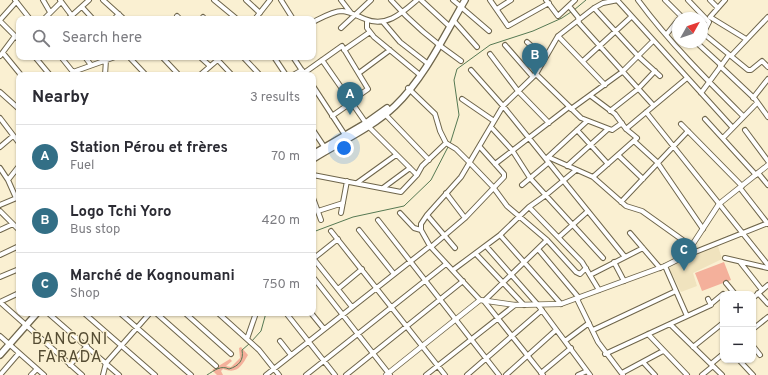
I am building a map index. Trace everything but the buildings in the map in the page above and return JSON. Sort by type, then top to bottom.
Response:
[{"type":"main road","points":[[316,153],[326,149],[384,113],[409,88],[461,4],[466,0]]},
{"type":"main road","points":[[437,44],[454,21],[461,4]]},
{"type":"main road","points":[[316,157],[345,135],[367,124]]},
{"type":"main road","points":[[0,355],[34,316]]},
{"type":"street","points":[[43,0],[50,12]]},
{"type":"street","points":[[71,16],[89,0]]},
{"type":"street","points":[[104,0],[119,14]]},
{"type":"street","points":[[214,0],[233,16]]},
{"type":"street","points":[[246,0],[260,12]]},
{"type":"street","points":[[257,16],[270,0]]},
{"type":"street","points":[[281,0],[292,16]]},
{"type":"street","points":[[341,0],[353,14]]},
{"type":"street","points":[[341,28],[353,14],[371,0]]},
{"type":"street","points":[[392,0],[402,12],[437,44],[461,61]]},
{"type":"street","points":[[316,21],[340,11],[353,14],[367,20],[383,22],[402,12],[417,0]]},
{"type":"street","points":[[421,0],[448,25]]},
{"type":"street","points":[[453,0],[461,4],[489,32]]},
{"type":"street","points":[[491,0],[508,26],[547,2],[558,16],[570,7],[575,0]]},
{"type":"street","points":[[497,9],[511,0]]},
{"type":"street","points":[[541,373],[498,318],[430,246],[421,230],[420,224],[461,177],[503,106],[534,75],[558,36],[594,8],[603,3],[617,0],[732,128]]},
{"type":"street","points":[[638,0],[666,35],[709,82],[743,116]]},
{"type":"street","points":[[665,0],[675,12]]},
{"type":"street","points":[[710,0],[718,8]]},
{"type":"street","points":[[708,24],[709,18],[725,0]]},
{"type":"street","points":[[18,72],[1,55],[15,36],[0,20],[15,1],[28,16]]},
{"type":"street","points":[[47,16],[61,1],[69,16]]},
{"type":"street","points":[[689,1],[709,18],[746,39]]},
{"type":"street","points":[[82,7],[90,16]]},
{"type":"street","points":[[570,7],[579,19],[579,23],[653,106]]},
{"type":"street","points":[[594,8],[638,56],[660,76]]},
{"type":"street","points":[[583,62],[631,17]]},
{"type":"street","points":[[701,93],[730,55],[768,17]]},
{"type":"street","points":[[367,20],[367,28],[370,32],[419,74]]},
{"type":"street","points":[[454,21],[478,47]]},
{"type":"street","points":[[383,22],[400,42],[426,62]]},
{"type":"street","points":[[666,35],[672,28]]},
{"type":"street","points":[[344,50],[370,32]]},
{"type":"street","points":[[558,36],[605,85]]},
{"type":"street","points":[[708,39],[748,70],[751,70],[762,61],[768,67]]},
{"type":"street","points":[[495,164],[549,123],[590,96],[622,72],[653,41]]},
{"type":"street","points":[[527,42],[545,58]]},
{"type":"street","points":[[505,45],[534,75],[570,108],[587,121],[612,130],[622,123]]},
{"type":"street","points":[[305,72],[342,46],[368,89],[332,116]]},
{"type":"street","points":[[702,48],[753,98],[768,116]]},
{"type":"street","points":[[358,74],[390,50]]},
{"type":"street","points":[[490,54],[518,91],[549,123]]},
{"type":"street","points":[[38,60],[48,72]]},
{"type":"street","points":[[63,60],[72,72]]},
{"type":"street","points":[[87,60],[91,65]]},
{"type":"street","points":[[77,72],[106,60],[105,72]]},
{"type":"street","points":[[131,60],[141,72]]},
{"type":"street","points":[[165,60],[176,72]]},
{"type":"street","points":[[203,60],[210,66]]},
{"type":"street","points":[[205,72],[216,60]]},
{"type":"street","points":[[220,60],[230,72]]},
{"type":"street","points":[[246,60],[257,72]]},
{"type":"street","points":[[276,60],[284,72]]},
{"type":"street","points":[[295,60],[303,72]]},
{"type":"street","points":[[322,60],[367,124],[417,175]]},
{"type":"street","points":[[471,70],[503,106],[528,139],[564,180],[625,256]]},
{"type":"street","points":[[610,111],[638,89],[655,71]]},
{"type":"street","points":[[626,128],[687,78]]},
{"type":"street","points":[[753,98],[768,80]]},
{"type":"street","points":[[409,88],[435,114],[440,131],[446,143],[456,149],[470,163],[493,187],[507,206],[547,240],[579,274],[586,268]]},
{"type":"street","points":[[316,91],[345,135]]},
{"type":"street","points":[[0,92],[16,105]]},
{"type":"street","points":[[590,96],[615,114],[636,138],[593,177]]},
{"type":"street","points":[[462,99],[494,121]]},
{"type":"street","points":[[723,138],[757,103]]},
{"type":"street","points":[[646,112],[768,265]]},
{"type":"street","points":[[384,113],[429,160]]},
{"type":"street","points":[[0,118],[1,124],[16,140]]},
{"type":"street","points":[[705,119],[768,185]]},
{"type":"street","points":[[522,185],[587,121]]},
{"type":"street","points":[[482,300],[515,305],[561,304],[662,267],[685,256],[768,223],[741,187],[682,124]]},
{"type":"street","points":[[491,127],[512,150],[530,178],[603,258]]},
{"type":"street","points":[[567,166],[608,129]]},
{"type":"street","points":[[577,130],[608,164]]},
{"type":"street","points":[[745,130],[768,161]]},
{"type":"street","points":[[621,202],[657,162],[688,131]]},
{"type":"street","points":[[316,134],[326,149]]},
{"type":"street","points":[[0,147],[12,136]]},
{"type":"street","points":[[634,141],[657,162],[703,229]]},
{"type":"street","points":[[316,176],[401,192],[417,175],[422,166],[446,143]]},
{"type":"street","points":[[266,375],[465,218],[504,175],[480,147]]},
{"type":"street","points":[[357,183],[396,155]]},
{"type":"street","points":[[618,155],[642,178]]},
{"type":"street","points":[[547,160],[567,166],[593,177],[621,202],[630,208],[642,211],[691,246]]},
{"type":"street","points":[[685,256],[720,204],[768,165]]},
{"type":"street","points":[[0,168],[16,194]]},
{"type":"street","points":[[383,188],[410,168]]},
{"type":"street","points":[[8,180],[16,170]]},
{"type":"street","points":[[453,270],[500,235],[529,207],[576,170]]},
{"type":"street","points":[[341,213],[346,181]]},
{"type":"street","points":[[446,193],[465,218]]},
{"type":"street","points":[[0,205],[16,198]]},
{"type":"street","points":[[318,211],[343,203]]},
{"type":"street","points":[[316,206],[321,220]]},
{"type":"street","points":[[529,207],[559,237],[586,268],[599,290]]},
{"type":"street","points":[[0,211],[16,227]]},
{"type":"street","points":[[559,237],[588,211]]},
{"type":"street","points":[[400,213],[414,228],[421,230]]},
{"type":"street","points":[[427,215],[455,248]]},
{"type":"street","points":[[378,220],[499,375]]},
{"type":"street","points":[[0,230],[13,224]]},
{"type":"street","points":[[359,230],[394,274]]},
{"type":"street","points":[[331,231],[445,375]]},
{"type":"street","points":[[630,233],[662,267],[676,291],[687,316]]},
{"type":"street","points":[[500,235],[561,304]]},
{"type":"street","points":[[316,256],[338,239]]},
{"type":"street","points":[[316,281],[388,374],[502,284],[547,240]]},
{"type":"street","points":[[486,246],[538,305],[590,375]]},
{"type":"street","points":[[0,255],[16,247]]},
{"type":"street","points":[[590,274],[643,248]]},
{"type":"street","points":[[538,249],[578,298],[605,354],[622,374],[663,352]]},
{"type":"street","points":[[476,254],[502,284],[524,305]]},
{"type":"street","points":[[725,258],[768,268]]},
{"type":"street","points":[[740,261],[768,304]]},
{"type":"street","points":[[316,262],[352,307]]},
{"type":"street","points":[[614,262],[624,281]]},
{"type":"street","points":[[306,375],[446,264]]},
{"type":"street","points":[[338,289],[362,269]]},
{"type":"street","points":[[0,277],[16,270]]},
{"type":"street","points":[[346,375],[463,281]]},
{"type":"street","points":[[726,283],[731,289],[728,291]]},
{"type":"street","points":[[756,295],[768,285]]},
{"type":"street","points":[[593,330],[676,291]]},
{"type":"street","points":[[16,294],[0,302],[82,375]]},
{"type":"street","points":[[605,354],[711,305],[710,301],[720,296]]},
{"type":"street","points":[[426,375],[515,305]]},
{"type":"street","points":[[467,375],[542,310]]},
{"type":"street","points":[[51,316],[119,375]]},
{"type":"street","points":[[87,316],[155,375]]},
{"type":"street","points":[[123,316],[191,375]]},
{"type":"street","points":[[103,375],[106,363],[147,316]]},
{"type":"street","points":[[159,316],[216,366]]},
{"type":"street","points":[[187,316],[231,354]]},
{"type":"street","points":[[221,316],[259,350],[279,375]]},
{"type":"street","points":[[247,339],[255,316]]},
{"type":"street","points":[[288,316],[335,375]]},
{"type":"street","points":[[313,316],[324,329]]},
{"type":"street","points":[[756,327],[768,317]]},
{"type":"street","points":[[565,341],[589,323]]},
{"type":"street","points":[[670,324],[722,375]]},
{"type":"street","points":[[693,347],[720,325]]},
{"type":"street","points":[[506,375],[556,330]]},
{"type":"street","points":[[648,334],[663,352],[687,375]]},
{"type":"street","points":[[0,336],[44,375]]},
{"type":"street","points":[[280,341],[291,355]]},
{"type":"street","points":[[70,365],[86,346]]},
{"type":"street","points":[[535,375],[541,373],[571,348]]},
{"type":"street","points":[[756,350],[760,355]]},
{"type":"street","points":[[0,375],[19,353]]},
{"type":"street","points":[[702,375],[720,357]]},
{"type":"street","points":[[643,362],[655,375]]},
{"type":"street","points":[[742,363],[753,375]]},
{"type":"street","points":[[31,375],[37,369]]},
{"type":"street","points":[[578,375],[586,371]]},
{"type":"shaded area","points":[[718,246],[722,259],[693,273],[697,286],[681,292],[669,268],[693,255]]},
{"type":"shaded area","points":[[724,262],[731,280],[702,291],[695,273]]},
{"type":"shaded area","points":[[241,347],[248,355],[241,366],[232,371],[223,369],[221,371],[223,375],[217,375],[212,370],[230,359],[232,361],[226,366],[231,367],[240,358],[239,348]]},
{"type":"waterway","points":[[574,10],[586,0]]},
{"type":"waterway","points":[[450,144],[459,115],[454,80],[457,69],[490,45],[533,31],[562,18],[571,12]]},
{"type":"waterway","points":[[316,231],[353,217],[404,206],[431,180],[448,147]]},
{"type":"waterway","points":[[251,342],[261,331],[265,316]]},
{"type":"waterway","points":[[207,375],[218,369],[229,369],[236,366],[241,360],[242,350],[249,344]]},
{"type":"place","name":"Logo Tchi Yoro","points":[[535,76]]},
{"type":"place","name":"Station Pérou et frères","points":[[350,115]]},
{"type":"place","name":"Marché de Kognoumani","points":[[684,271]]},
{"type":"district","name":"BANCONI FARADA","points":[[70,347]]}]
